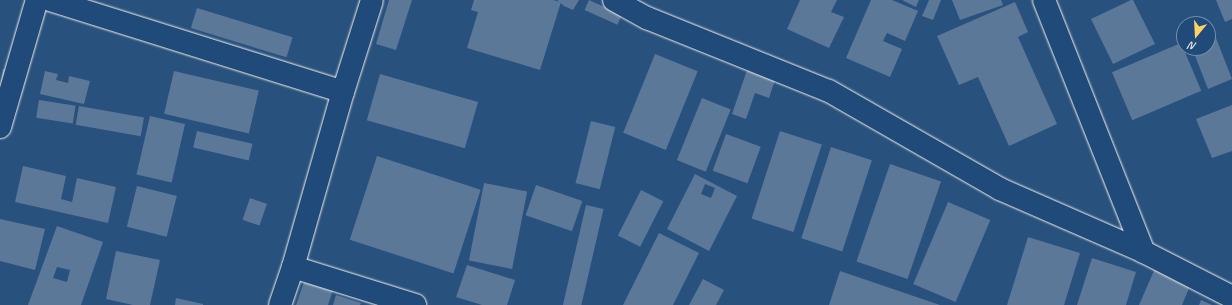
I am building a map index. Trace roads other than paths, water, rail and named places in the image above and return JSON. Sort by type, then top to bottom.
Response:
[{"type":"street","points":[[0,127],[37,0]]},
{"type":"street","points":[[50,0],[343,92]]},
{"type":"street","points":[[280,305],[293,267],[343,92],[372,0]]},
{"type":"street","points":[[614,0],[647,18],[829,91],[1000,190],[1144,252],[1232,297]]},
{"type":"street","points":[[1044,0],[1144,252]]},
{"type":"street","points":[[293,267],[415,305]]}]
